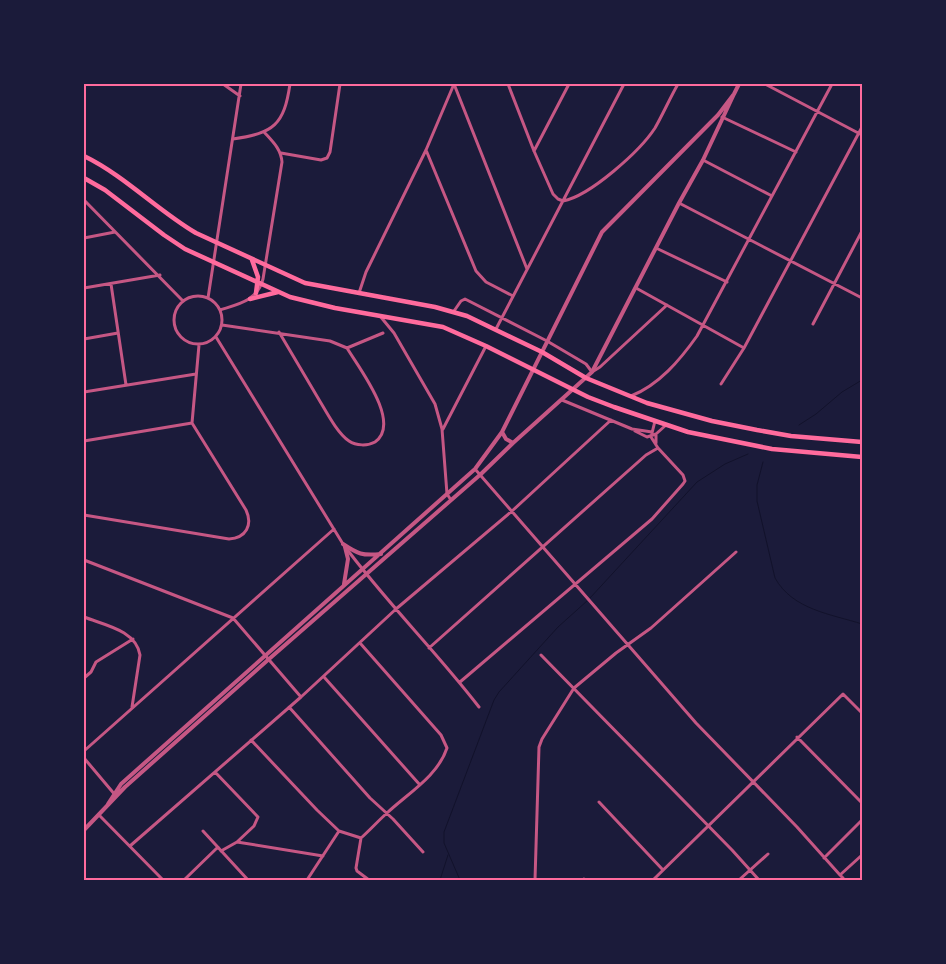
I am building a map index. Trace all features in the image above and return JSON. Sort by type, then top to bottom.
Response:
[{"type":"main road","points":[[84,156],[140,192],[179,223],[217,244],[305,284],[454,311],[542,352],[586,378],[676,412],[735,426],[791,436],[862,442]]},
{"type":"main road","points":[[84,178],[105,190],[185,249],[278,292],[302,301],[444,327],[573,390],[614,407],[708,437],[772,450],[862,457]]},
{"type":"main road","points":[[252,260],[260,283],[256,293]]},
{"type":"main road","points":[[250,299],[278,292]]},
{"type":"street","points":[[223,84],[240,96]]},
{"type":"street","points":[[208,298],[241,84]]},
{"type":"street","points":[[233,139],[264,132],[275,125],[282,116],[287,103],[290,84]]},
{"type":"street","points":[[264,132],[282,153],[321,160],[327,158],[330,152],[340,84]]},
{"type":"street","points":[[454,84],[527,270]]},
{"type":"street","points":[[358,294],[366,272],[426,150],[454,84]]},
{"type":"street","points":[[508,84],[553,194],[563,201],[581,195],[602,181],[644,142],[654,128],[678,84]]},
{"type":"street","points":[[534,151],[569,84]]},
{"type":"street","points":[[496,329],[624,84]]},
{"type":"street","points":[[592,372],[703,160],[739,84]]},
{"type":"street","points":[[765,84],[861,134]]},
{"type":"street","points":[[630,396],[643,391],[669,370],[686,352],[704,325],[832,84]]},
{"type":"street","points":[[84,830],[107,807],[121,784],[265,654],[476,469],[502,432],[602,232],[718,115],[734,94]]},
{"type":"street","points":[[718,115],[796,152]]},
{"type":"street","points":[[721,384],[744,348],[861,134],[862,128]]},
{"type":"street","points":[[426,150],[476,271],[486,282],[514,296]]},
{"type":"street","points":[[260,283],[266,266],[282,153]]},
{"type":"street","points":[[703,160],[772,196]]},
{"type":"street","points":[[84,200],[183,301]]},
{"type":"street","points":[[679,203],[862,298]]},
{"type":"street","points":[[813,324],[862,231]]},
{"type":"street","points":[[84,238],[116,232]]},
{"type":"street","points":[[656,248],[727,282]]},
{"type":"street","points":[[84,288],[160,276]]},
{"type":"street","points":[[111,284],[126,384]]},
{"type":"street","points":[[636,288],[744,348]]},
{"type":"street","points":[[220,310],[250,299],[256,293]]},
{"type":"street","points":[[195,296],[208,298],[216,304],[222,316],[222,325],[216,337],[199,345],[184,341],[176,329],[174,318],[176,311],[183,301],[195,296]]},
{"type":"street","points":[[454,311],[461,301],[465,299],[547,341],[586,364],[592,372]]},
{"type":"street","points":[[115,795],[481,474],[667,305]]},
{"type":"street","points":[[378,314],[398,341],[435,404],[442,429],[446,494],[451,500]]},
{"type":"street","points":[[222,325],[279,332],[330,342],[347,348],[381,405],[383,412],[382,434],[373,444],[354,444],[344,437],[331,419],[279,332]]},
{"type":"street","points":[[347,348],[383,332]]},
{"type":"street","points":[[84,339],[118,333]]},
{"type":"street","points":[[216,337],[344,546],[365,574],[460,682],[479,707]]},
{"type":"street","points":[[84,515],[229,539],[238,538],[243,534],[249,522],[249,516],[192,423],[199,345]]},
{"type":"street","points":[[442,429],[486,346]]},
{"type":"street","points":[[84,392],[196,374]]},
{"type":"street","points":[[562,400],[632,429],[651,434],[656,434],[666,424]]},
{"type":"street","points":[[130,846],[324,677],[396,609],[512,511],[611,420]]},
{"type":"street","points":[[460,682],[652,519],[683,484],[685,481],[683,475],[657,447],[651,434],[655,421]]},
{"type":"street","points":[[84,441],[192,423]]},
{"type":"street","points":[[502,432],[506,440],[513,443]]},
{"type":"street","points":[[656,434],[657,447]]},
{"type":"street","points":[[429,648],[657,447]]},
{"type":"street","points":[[476,469],[696,722],[752,782],[797,826],[842,879],[862,855]]},
{"type":"street","points":[[84,751],[334,530]]},
{"type":"street","points":[[408,530],[412,534]]},
{"type":"street","points":[[344,546],[361,555],[381,554]]},
{"type":"street","points":[[344,546],[348,559],[344,585]]},
{"type":"street","points":[[535,880],[538,746],[542,739],[574,688],[651,628],[736,552]]},
{"type":"street","points":[[84,560],[233,618],[301,697]]},
{"type":"street","points":[[84,617],[112,627],[134,639],[139,648],[140,655],[132,708]]},
{"type":"street","points":[[84,678],[91,672],[96,662],[134,639]]},
{"type":"street","points":[[360,643],[441,735],[447,746],[442,759],[420,785],[361,838],[356,868],[357,871],[369,880]]},
{"type":"street","points":[[541,655],[709,826],[759,880]]},
{"type":"street","points":[[324,677],[420,785]]},
{"type":"street","points":[[228,688],[231,692]]},
{"type":"street","points":[[653,880],[843,694],[862,713]]},
{"type":"street","points":[[288,708],[370,798],[423,852]]},
{"type":"street","points":[[797,737],[862,803]]},
{"type":"street","points":[[251,740],[339,831],[361,838]]},
{"type":"street","points":[[84,758],[115,795]]},
{"type":"street","points":[[215,772],[258,817],[254,826],[237,842],[221,851]]},
{"type":"street","points":[[599,802],[663,870]]},
{"type":"street","points":[[99,815],[163,880]]},
{"type":"street","points":[[824,858],[862,820]]},
{"type":"street","points":[[203,831],[248,880]]},
{"type":"street","points":[[307,880],[339,831]]},
{"type":"street","points":[[237,842],[323,856]]},
{"type":"street","points":[[184,880],[218,847]]},
{"type":"street","points":[[739,880],[768,854]]},
{"type":"waterway","points":[[799,425],[816,414],[842,392],[862,380]]},
{"type":"waterway","points":[[590,598],[697,482],[725,464],[748,454]]},
{"type":"waterway","points":[[763,462],[757,485],[757,501],[775,578],[783,589],[802,604],[862,624]]},
{"type":"waterway","points":[[460,880],[444,843],[444,832],[494,700],[499,692],[558,627],[587,601]]},
{"type":"waterway","points":[[440,880],[448,855]]}]
